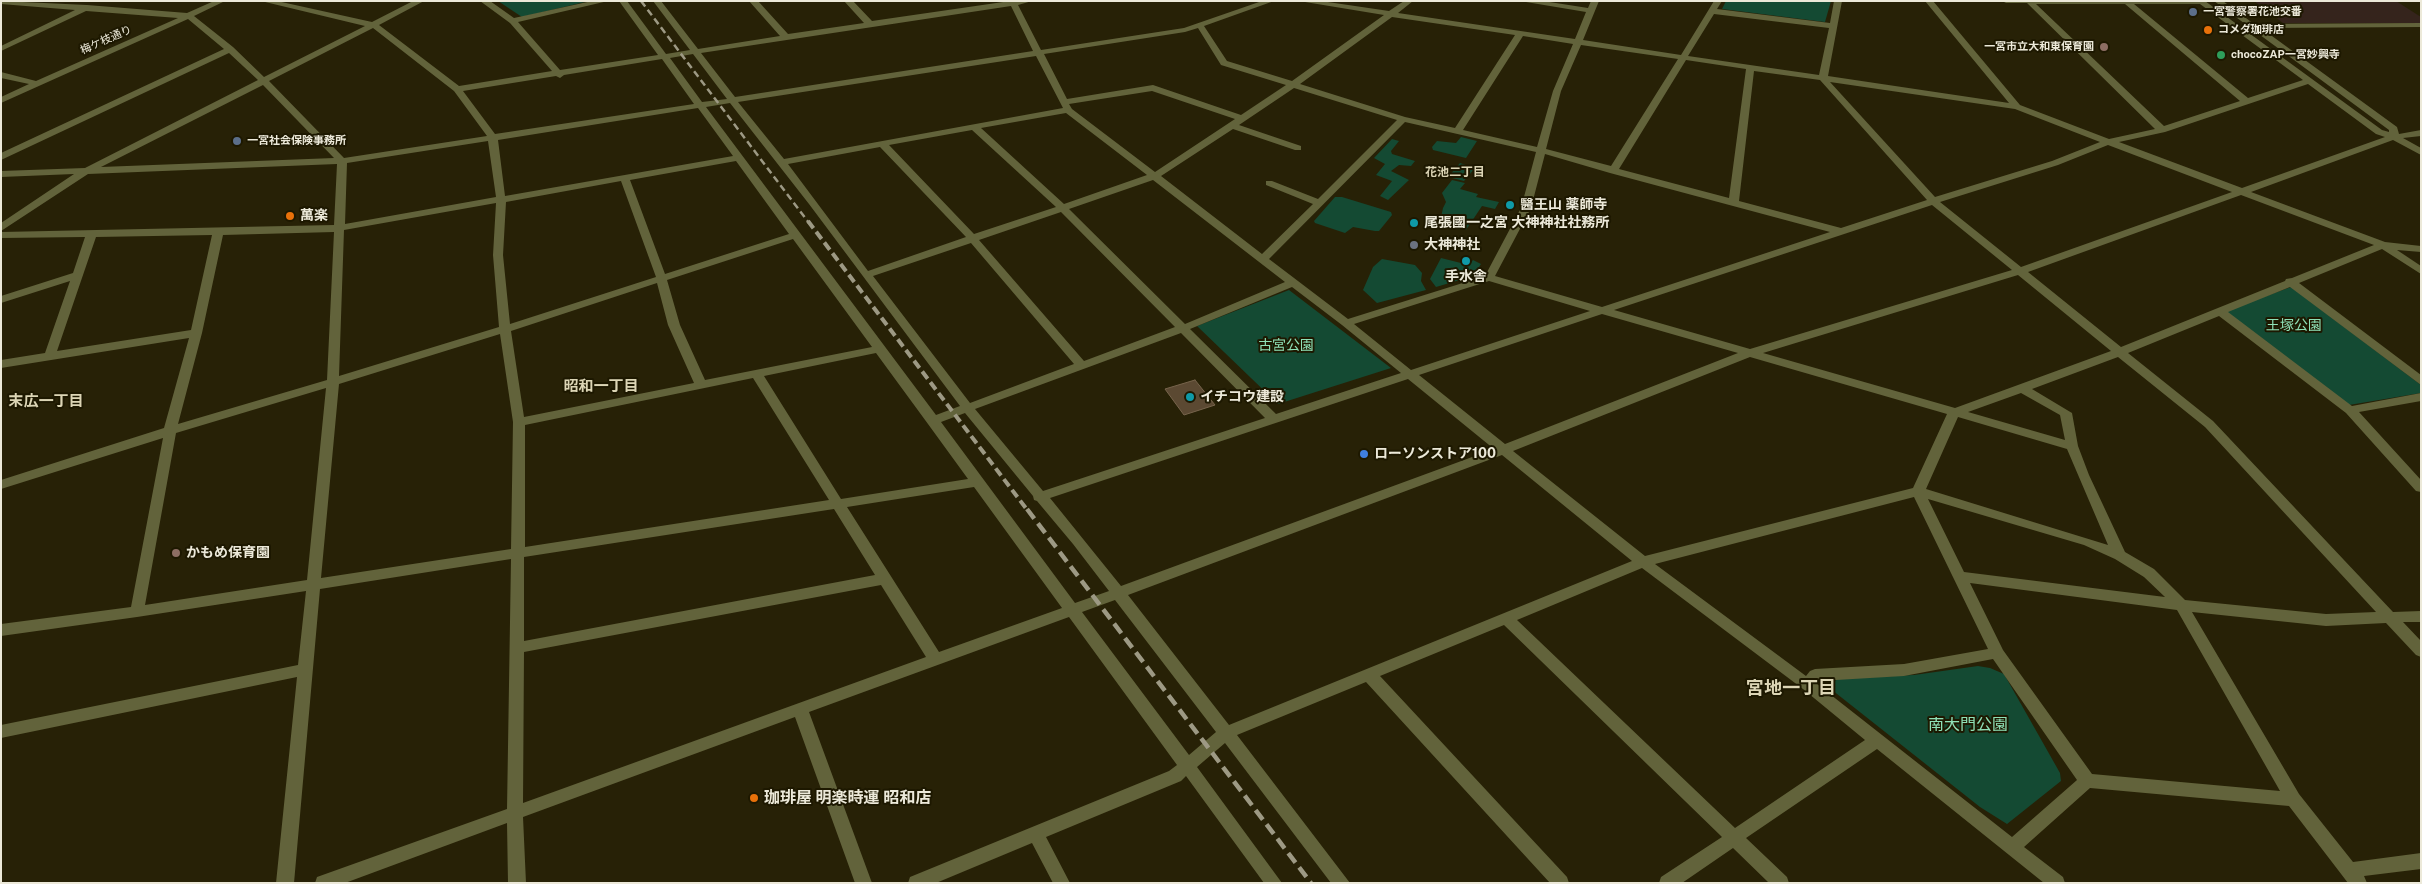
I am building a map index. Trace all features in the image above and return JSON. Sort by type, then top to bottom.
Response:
[{"type":"street","points":[[204,1],[218,3]]},
{"type":"street","points":[[265,1],[374,25],[457,89],[494,138],[492,148],[501,200],[498,255],[505,329],[519,422],[515,814],[518,883]]},
{"type":"street","points":[[1,228],[84,172],[420,1]]},
{"type":"street","points":[[484,1],[514,22],[560,75]]},
{"type":"street","points":[[514,22],[604,1]]},
{"type":"street","points":[[623,1],[1274,883]]},
{"type":"street","points":[[657,1],[733,102],[813,202],[866,275],[968,408],[1118,593],[1342,883]]},
{"type":"street","points":[[753,1],[786,37]]},
{"type":"street","points":[[457,89],[560,75],[694,51],[1028,1]]},
{"type":"street","points":[[1,174],[342,161],[733,102],[1200,26],[1270,1]]},
{"type":"street","points":[[1303,1],[2017,107],[2238,192],[2383,245],[2421,249]]},
{"type":"street","points":[[866,275],[1064,209],[1155,176],[1294,84],[1409,1]]},
{"type":"street","points":[[1524,1],[1589,10]]},
{"type":"street","points":[[1488,278],[1526,208],[1543,151],[1557,91],[1578,42],[1589,10],[1595,1]]},
{"type":"street","points":[[1613,170],[1718,1]]},
{"type":"street","points":[[1824,79],[1838,1]]},
{"type":"street","points":[[1929,1],[2017,107]]},
{"type":"street","points":[[2006,1],[2200,2],[2379,132],[2394,137],[2421,152]]},
{"type":"street","points":[[2218,1],[2394,129],[2394,137]]},
{"type":"street","points":[[1,2],[189,16],[230,48],[342,161],[341,228],[333,382],[285,883]]},
{"type":"street","points":[[1013,2],[1066,106],[1346,323],[1643,562],[1808,685],[2057,883]]},
{"type":"street","points":[[2030,2],[2162,130]]},
{"type":"street","points":[[2126,2],[2246,101]]},
{"type":"street","name":"梅ケ枝通り","points":[[1,100],[218,3]]},
{"type":"street","points":[[853,3],[870,24]]},
{"type":"street","points":[[1,49],[87,7]]},
{"type":"street","points":[[1713,11],[1833,26]]},
{"type":"street","points":[[2252,26],[2421,25]]},
{"type":"street","points":[[1200,26],[1224,63],[1403,119],[1543,151],[1840,231]]},
{"type":"street","points":[[1458,131],[1520,34]]},
{"type":"street","points":[[1,157],[230,48]]},
{"type":"street","points":[[1734,202],[1750,68]]},
{"type":"street","points":[[1,75],[38,84]]},
{"type":"street","points":[[1824,79],[1933,201],[2209,424],[2421,651]]},
{"type":"street","points":[[1039,496],[1274,420],[1409,373],[1602,311],[1840,231],[2056,163],[2107,142],[2162,130],[2309,81]]},
{"type":"street","points":[[780,162],[974,127],[1153,88],[1241,118]]},
{"type":"street","points":[[1263,259],[1403,119]]},
{"type":"street","points":[[1232,124],[1298,148]]},
{"type":"street","points":[[974,127],[1064,209],[1274,420]]},
{"type":"street","points":[[322,883],[1118,593],[1503,450],[1747,354],[2020,271],[2394,137],[2421,133]]},
{"type":"street","points":[[882,144],[973,239],[1082,366]]},
{"type":"street","points":[[1,235],[91,235],[341,228],[739,158]]},
{"type":"street","points":[[625,179],[661,277],[674,325],[701,384]]},
{"type":"street","points":[[1269,183],[1320,203]]},
{"type":"street","points":[[137,612],[170,431],[196,333],[218,232]]},
{"type":"street","points":[[1,485],[170,431],[505,329],[796,234]]},
{"type":"street","points":[[50,356],[91,235]]},
{"type":"street","points":[[2383,245],[2421,271]]},
{"type":"street","points":[[2087,781],[1997,653],[1918,491],[1954,413],[2120,352],[2290,281],[2383,245]]},
{"type":"street","points":[[1,300],[78,275]]},
{"type":"street","points":[[1346,323],[1488,278],[2072,446]]},
{"type":"street","points":[[2290,281],[2421,381]]},
{"type":"street","points":[[932,421],[1184,328],[1292,283]]},
{"type":"street","points":[[2219,310],[2350,410],[2421,488]]},
{"type":"street","points":[[1,364],[196,333]]},
{"type":"street","points":[[519,422],[878,349]]},
{"type":"street","points":[[756,373],[838,503],[883,579],[935,659]]},
{"type":"street","points":[[2023,389],[2066,413],[2072,446],[2083,475],[2120,554]]},
{"type":"street","points":[[2350,410],[2421,397]]},
{"type":"street","points":[[1,630],[137,612],[978,482]]},
{"type":"street","points":[[916,883],[1175,776],[1226,733],[1643,562],[1918,491],[2090,542],[2120,554],[2149,573],[2181,605],[2293,799],[2354,877],[2421,861]]},
{"type":"street","points":[[1958,576],[2181,605],[2326,620],[2421,616]]},
{"type":"street","points":[[516,648],[883,579]]},
{"type":"street","points":[[1506,618],[1781,883]]},
{"type":"street","points":[[1808,685],[1815,675],[1904,670],[1997,653]]},
{"type":"street","points":[[1,732],[307,669]]},
{"type":"street","points":[[1368,674],[1561,883]]},
{"type":"street","points":[[800,709],[864,883]]},
{"type":"street","points":[[1668,883],[1877,740]]},
{"type":"street","points":[[2012,846],[2087,781],[2293,799]]},
{"type":"street","points":[[1036,833],[1062,883]]},
{"type":"shaded area","points":[[2254,1],[2396,1],[2421,17],[2421,23],[2283,23]]},
{"type":"green space","points":[[498,1],[589,1],[522,17]]},
{"type":"green space","points":[[1726,1],[1831,1],[1825,22],[1722,9]]},
{"type":"green space","points":[[1461,137],[1477,141],[1466,158],[1433,150],[1432,147],[1437,141],[1456,143]]},
{"type":"green space","points":[[1392,139],[1399,141],[1391,151],[1392,154],[1415,161],[1411,166],[1399,165],[1391,171],[1409,180],[1388,200],[1380,196],[1392,181],[1376,175],[1385,164],[1374,158]]},
{"type":"green space","points":[[1460,163],[1475,168],[1464,181],[1448,177]]},
{"type":"green space","points":[[1452,180],[1465,183],[1460,189],[1478,194],[1476,197],[1499,202],[1495,209],[1482,206],[1466,230],[1440,222],[1446,202],[1442,193]]},
{"type":"green space","points":[[1335,197],[1342,197],[1391,212],[1392,215],[1379,231],[1353,227],[1345,233],[1315,223],[1314,221]]},
{"type":"green space","points":[[1441,258],[1469,265],[1473,260],[1481,264],[1473,276],[1436,287],[1430,279]]},
{"type":"green space","points":[[1382,259],[1415,265],[1422,273],[1421,281],[1426,290],[1377,303],[1363,290],[1373,267]]},
{"type":"green space","name":"王塚公園","points":[[2291,287],[2421,385],[2421,393],[2349,405],[2225,311]]},
{"type":"green space","name":"古宮公園","points":[[1289,290],[1391,368],[1278,404],[1197,326]]},
{"type":"green space","name":"南大門公園","points":[[1978,666],[1990,668],[2004,674],[2060,773],[2061,781],[2007,824],[1980,807],[1832,690],[1833,682],[1838,679],[1914,675]]},
{"type":"building","name":"イチコウ建設","points":[[1195,380],[1215,405],[1184,415],[1165,389]]},
{"type":"railway","points":[[641,1],[809,223]]},
{"type":"railway","points":[[808,221],[1028,511]]},
{"type":"railway","points":[[1027,509],[1311,883]]},
{"type":"place","name":"一宮警察署花池交番","points":[[2193,12]]},
{"type":"place","name":"コメダ珈琲店","points":[[2208,30]]},
{"type":"place","name":"一宮市立大和東保育園","points":[[2104,47]]},
{"type":"place","name":"chocoZAP一宮妙興寺","points":[[2221,55]]},
{"type":"place","name":"一宮社会保険事務所","points":[[237,141]]},
{"type":"place","name":"醫王山 薬師寺","points":[[1510,205]]},
{"type":"place","name":"萬楽","points":[[290,216]]},
{"type":"place","name":"尾張國一之宮 大神神社社務所","points":[[1414,223]]},
{"type":"place","name":"大神神社","points":[[1414,245]]},
{"type":"place","name":"手水舎","points":[[1466,261]]},
{"type":"place","name":"イチコウ建設","points":[[1190,397]]},
{"type":"place","name":"ローソンストア100","points":[[1364,454]]},
{"type":"place","name":"かもめ保育園","points":[[176,553]]},
{"type":"place","name":"珈琲屋 明楽時運 昭和店","points":[[754,798]]},
{"type":"district","name":"花池二丁目","points":[[1455,172]]},
{"type":"district","name":"昭和一丁目","points":[[601,386]]},
{"type":"district","name":"末広一丁目","points":[[46,401]]},
{"type":"district","name":"宮地一丁目","points":[[1791,688]]}]
